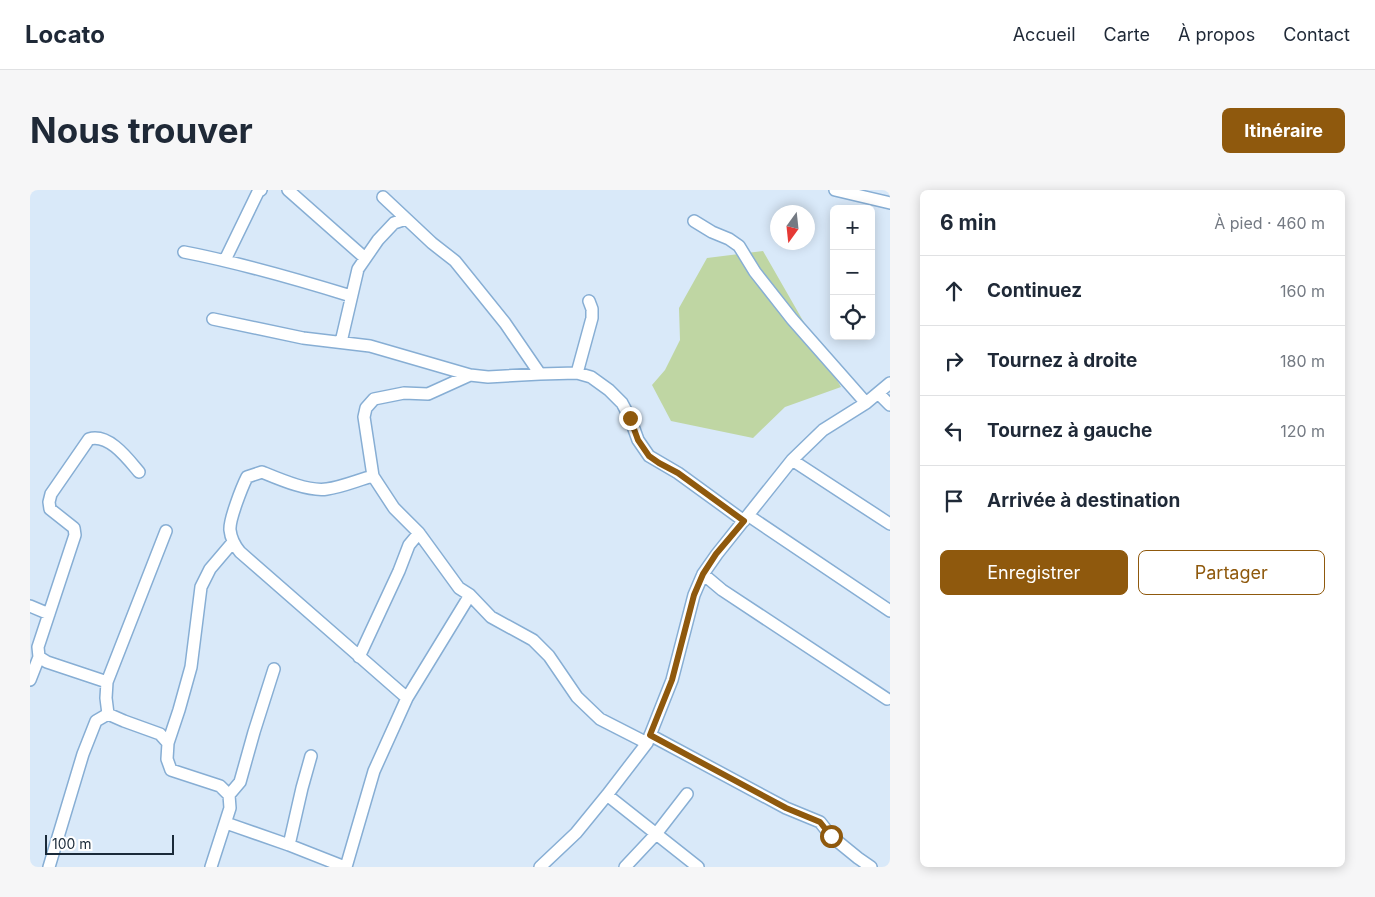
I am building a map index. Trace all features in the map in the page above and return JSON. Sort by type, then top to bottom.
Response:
[{"type":"street","points":[[225,260],[258,192],[261,190]]},
{"type":"street","points":[[288,190],[366,258]]},
{"type":"street","points":[[836,190],[890,203]]},
{"type":"street","points":[[384,197],[432,243],[455,261],[505,323],[540,374]]},
{"type":"street","points":[[341,342],[358,269],[378,240],[394,223],[406,219]]},
{"type":"street","points":[[694,221],[739,246],[755,272],[792,319],[866,403]]},
{"type":"street","points":[[184,252],[225,260],[351,296]]},
{"type":"street","points":[[577,373],[592,318],[592,309],[588,301]]},
{"type":"street","points":[[213,319],[303,338],[370,346],[470,375],[488,377],[577,373],[591,377],[610,390],[622,403],[638,440],[649,456],[890,611]]},
{"type":"street","points":[[470,375],[428,394],[404,393],[374,399],[366,408],[364,417],[373,476],[394,508],[419,533],[458,588],[470,595],[491,617],[533,640],[549,656],[578,697],[600,720],[648,739],[786,808],[820,822],[831,836],[871,867]]},
{"type":"street","points":[[540,867],[576,833],[607,795],[648,739],[672,680],[694,595],[703,574],[716,554],[792,460],[823,430],[866,403],[890,383]]},
{"type":"street","points":[[878,393],[890,405]]},
{"type":"street","points":[[30,680],[39,657],[38,647],[75,535],[74,528],[50,509],[51,494],[89,439],[103,440],[118,448],[139,472]]},
{"type":"street","points":[[792,460],[890,524]]},
{"type":"street","points":[[373,476],[326,489],[303,486],[262,472],[248,477],[240,490],[230,529],[233,542],[240,552],[407,698]]},
{"type":"street","points":[[108,714],[107,682],[166,531]]},
{"type":"street","points":[[359,656],[399,571],[409,545],[419,533]]},
{"type":"street","points":[[211,867],[230,808],[229,795],[220,786],[171,770],[167,759],[168,743],[180,710],[191,668],[201,588],[210,569],[233,542]]},
{"type":"street","points":[[703,574],[722,590],[886,699]]},
{"type":"street","points":[[226,823],[345,867],[374,771],[407,698],[470,595]]},
{"type":"street","points":[[30,606],[49,614]]},
{"type":"street","points":[[39,657],[47,662],[107,682]]},
{"type":"street","points":[[229,795],[240,782],[274,669]]},
{"type":"street","points":[[108,714],[124,722],[160,734],[168,743]]},
{"type":"street","points":[[49,867],[96,721],[108,714]]},
{"type":"street","points":[[289,845],[311,756]]},
{"type":"street","points":[[624,867],[656,834],[687,794]]},
{"type":"street","points":[[607,795],[698,867]]},
{"type":"green space","points":[[763,251],[841,387],[785,407],[753,438],[671,421],[652,385],[665,370],[680,340],[679,308],[707,258]]},
{"type":"route","points":[[630,418],[638,440],[649,456],[678,473],[744,521],[716,554],[703,574],[694,595],[672,680],[650,735],[786,808],[820,822],[831,836]]}]
